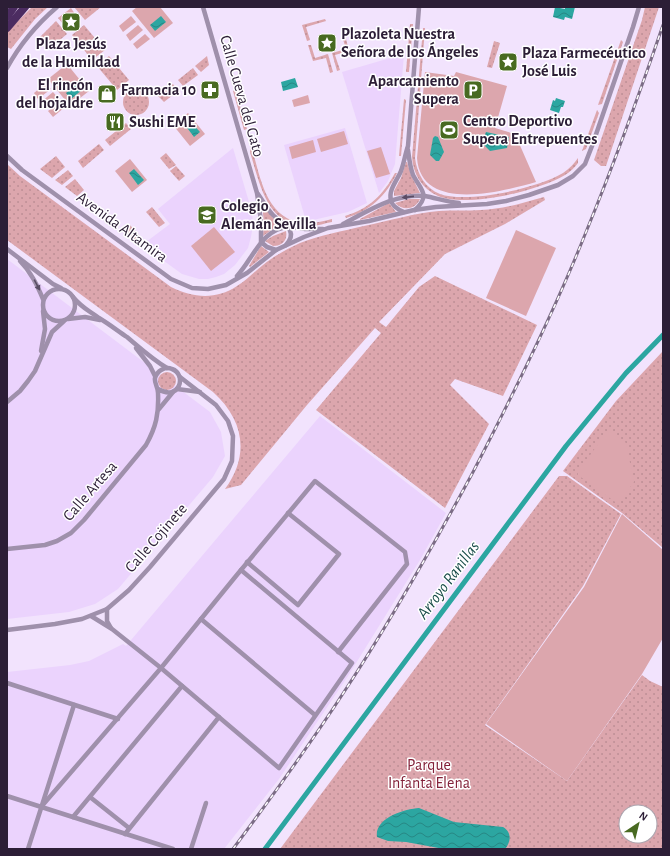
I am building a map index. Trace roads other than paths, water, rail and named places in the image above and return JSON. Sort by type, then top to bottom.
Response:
[{"type":"highway","points":[[7,17],[14,7]]},
{"type":"highway","points":[[7,28],[25,7]]},
{"type":"street","points":[[7,68],[17,49],[33,29],[57,7]]},
{"type":"street","name":"Calle Cueva del Gato","points":[[202,7],[257,193]]},
{"type":"street","points":[[414,210],[421,204],[424,196],[422,188],[413,174],[409,161],[408,146],[419,7]]},
{"type":"street","name":"Avenida Altamira","points":[[234,281],[252,258],[261,242],[273,232],[288,227],[305,229],[328,228],[369,221],[414,210],[506,201],[552,187],[574,176],[585,164],[592,146],[619,70],[639,7]]},
{"type":"street","points":[[404,212],[395,208],[391,200],[392,189],[398,177],[408,146]]},
{"type":"street","name":"Avenida Altamira","points":[[7,156],[22,170],[171,279],[192,288],[208,289],[226,286],[276,250],[328,228]]},
{"type":"street","points":[[257,193],[272,215],[288,227],[290,241],[285,245]]},
{"type":"street","points":[[257,193],[261,221],[261,242],[267,247],[276,250]]},
{"type":"street","name":"Avenida Altamira","points":[[340,226],[391,200],[408,197],[424,196],[451,203],[474,205]]},
{"type":"street","points":[[9,250],[53,284],[70,292],[79,305],[105,321],[127,338],[155,361],[166,368],[173,369],[177,372],[180,377],[180,384],[175,391],[165,393],[158,389],[155,383],[155,376],[150,366],[127,338]]},
{"type":"street","points":[[9,250],[28,269],[43,299],[45,329],[39,361]]},
{"type":"street","points":[[43,299],[51,290],[61,288]]},
{"type":"street","points":[[7,402],[20,391],[28,381],[52,332],[74,312],[76,304],[73,297]]},
{"type":"street","points":[[43,309],[47,316],[56,321],[85,317],[105,321]]},
{"type":"street","points":[[155,376],[161,369],[166,368]]},
{"type":"street","name":"Calle Cojinete","points":[[7,630],[82,619],[107,609],[129,590],[150,567],[224,478],[232,461],[233,436],[228,421],[216,405],[180,377]]},
{"type":"street","name":"Calle Artesa","points":[[7,549],[45,545],[57,541],[71,533],[84,520],[146,445],[152,434],[159,409],[158,389]]},
{"type":"street","name":"Calle Cojinete","points":[[175,391],[201,393]]},
{"type":"street","name":"Calle Artesa","points":[[159,409],[175,391]]},
{"type":"street","points":[[41,807],[161,668],[315,481],[405,552],[407,564],[338,652]]},
{"type":"street","points":[[247,562],[298,605],[339,554],[288,513]]},
{"type":"street","points":[[91,616],[112,629],[161,668],[279,768],[352,663],[241,570]]},
{"type":"street","points":[[107,609],[107,621],[112,629]]},
{"type":"street","points":[[201,618],[315,715]]},
{"type":"street","points":[[7,683],[118,718]]},
{"type":"street","points":[[72,817],[182,686]]},
{"type":"street","points":[[28,849],[74,705]]},
{"type":"street","points":[[125,834],[219,717]]},
{"type":"street","points":[[7,796],[173,849]]},
{"type":"street","points":[[90,797],[129,828]]},
{"type":"street","points":[[191,849],[206,803]]},
{"type":"water","points":[[555,7],[565,9],[565,7],[575,7],[572,19],[565,17],[564,20],[553,17]]},
{"type":"water","points":[[161,16],[166,22],[155,31],[150,25]]},
{"type":"water","points":[[295,78],[298,87],[283,91],[281,82]]},
{"type":"water","points":[[77,84],[82,90],[71,99],[66,93]]},
{"type":"water","points":[[556,98],[565,101],[559,113],[550,110],[553,100],[555,101]]},
{"type":"water","points":[[190,121],[200,132],[194,137],[185,125]]},
{"type":"water","points":[[486,132],[509,137],[507,148],[490,151],[482,143]]},
{"type":"water","points":[[435,136],[438,137],[444,152],[439,161],[436,161],[430,155],[433,138]]},
{"type":"water","points":[[134,169],[144,180],[138,185],[129,173]]},
{"type":"water","points":[[419,808],[454,822],[503,827],[506,829],[510,837],[508,843],[505,849],[444,849],[406,842],[388,841],[377,837],[377,830],[385,820],[406,810]]},
{"type":"waterway","name":"Arroyo Ranillas","points":[[265,849],[566,446],[626,373],[663,335]]},
{"type":"railway","points":[[233,849],[304,752],[361,666],[442,529],[472,474],[560,294],[616,155],[663,25]]},
{"type":"place","name":"Plaza Jesús de la Humildad","points":[[71,22]]},
{"type":"place","name":"Plazoleta Nuestra Señora de los Ángeles","points":[[327,43]]},
{"type":"place","name":"Plaza Farmecéutico José Luis","points":[[508,62]]},
{"type":"place","name":"Farmacia 10","points":[[210,90]]},
{"type":"place","name":"Aparcamiento Supera","points":[[473,90]]},
{"type":"place","name":"El rincón del hojaldre","points":[[107,94]]},
{"type":"place","name":"Sushi EME","points":[[115,122]]},
{"type":"place","name":"Centro Deportivo Supera Entrepuentes","points":[[449,130]]},
{"type":"place","name":"Colegio Alemán Sevilla","points":[[207,215]]},
{"type":"park label","name":"Parque Infanta Elena","points":[[429,774]]}]
